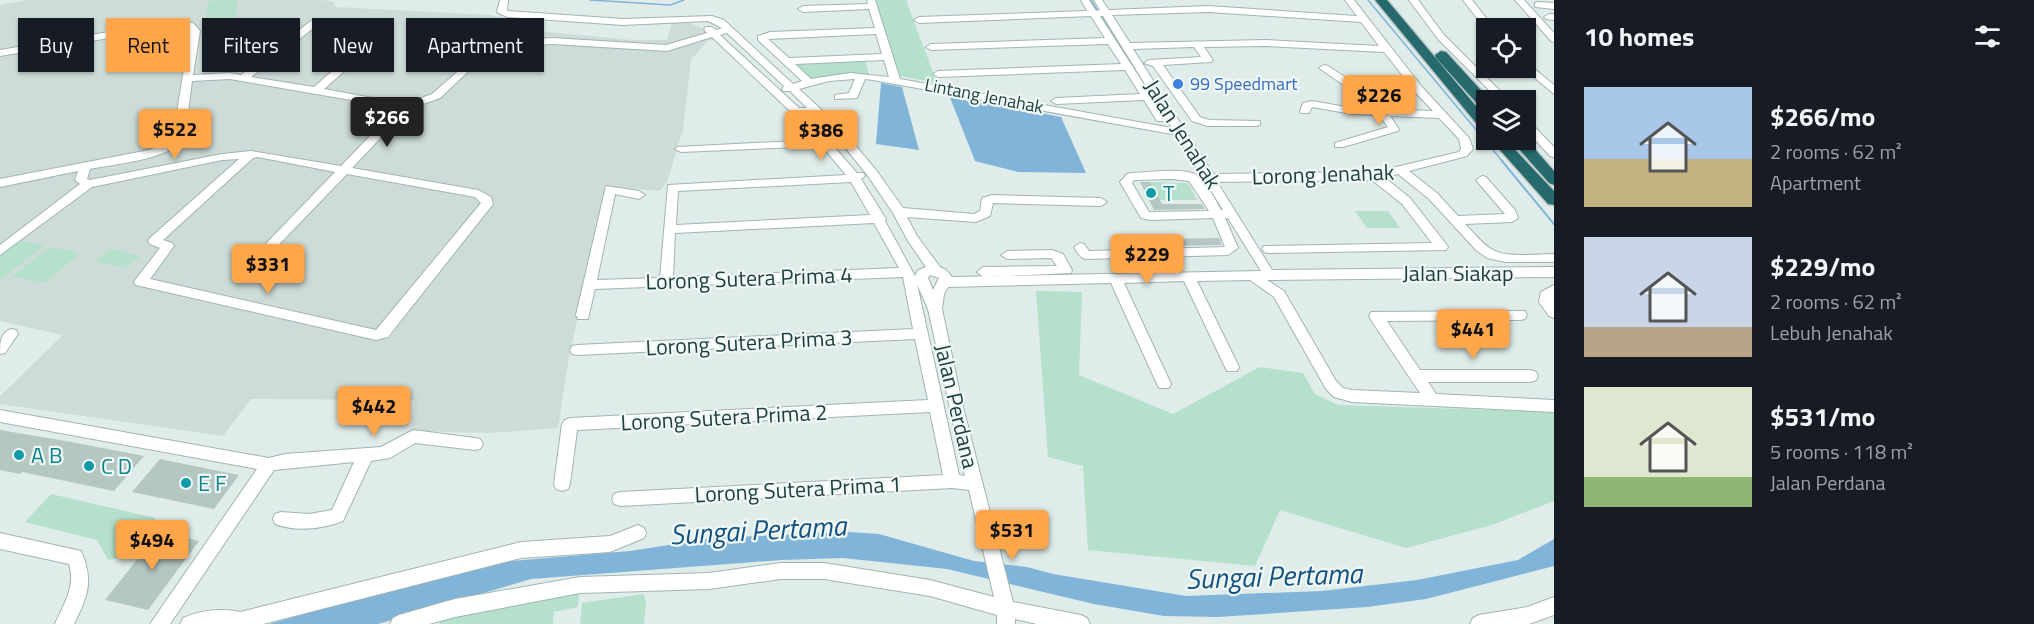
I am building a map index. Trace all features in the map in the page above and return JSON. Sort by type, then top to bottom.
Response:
[{"type":"highway","points":[[1381,0],[1476,114]]},
{"type":"highway","points":[[1397,0],[1431,44],[1476,94]]},
{"type":"highway","points":[[1507,150],[1554,200]]},
{"type":"highway","points":[[1527,150],[1553,178]]},
{"type":"highway","points":[[1517,161],[1554,208]]},
{"type":"street","points":[[504,0],[501,9],[507,14],[623,22],[709,18],[796,111],[808,111]]},
{"type":"street","points":[[1085,0],[1161,119]]},
{"type":"street","name":"Jalan Jenahak","points":[[1098,0],[1266,269]]},
{"type":"street","points":[[1137,0],[1145,10]]},
{"type":"street","points":[[1229,0],[1238,11]]},
{"type":"street","points":[[1349,0],[1442,115]]},
{"type":"street","points":[[1413,0],[1441,37],[1494,90]]},
{"type":"street","points":[[1467,0],[1482,18]]},
{"type":"street","points":[[1519,0],[1554,39]]},
{"type":"street","points":[[803,9],[872,3],[894,80]]},
{"type":"street","points":[[1538,5],[1554,6]]},
{"type":"street","points":[[920,20],[1145,10],[1238,11],[1363,19]]},
{"type":"street","points":[[691,21],[718,28]]},
{"type":"street","points":[[244,77],[314,23],[380,31],[380,35],[316,91]]},
{"type":"street","points":[[0,53],[175,24],[190,25],[195,31],[178,138],[171,145],[152,153],[0,183]]},
{"type":"street","points":[[260,257],[403,108],[436,96],[478,54],[494,47],[552,41],[667,48],[718,28]]},
{"type":"street","name":"Jalan Perdana","points":[[718,28],[836,128],[864,175],[935,309],[1006,616]]},
{"type":"street","points":[[809,82],[761,38],[770,35],[880,31]]},
{"type":"street","points":[[931,47],[1110,40]]},
{"type":"street","points":[[1127,46],[1293,44],[1387,49]]},
{"type":"street","points":[[1138,64],[1208,60],[1197,45]]},
{"type":"street","points":[[786,61],[888,57]]},
{"type":"street","points":[[1156,63],[1196,119],[1208,123],[1256,123]]},
{"type":"street","points":[[938,74],[1127,67]]},
{"type":"street","points":[[1324,68],[1349,84],[1418,88]]},
{"type":"street","points":[[1536,74],[1554,91]]},
{"type":"street","points":[[187,78],[208,75],[244,77],[400,105],[403,108]]},
{"type":"street","name":"Lintang Jenahak","points":[[789,88],[843,75],[861,76],[894,80],[1183,133]]},
{"type":"street","points":[[839,97],[853,96],[861,76]]},
{"type":"street","name":"Jalan Perdana","points":[[789,88],[808,111],[827,128],[864,175],[898,212],[912,238],[941,278],[935,309]]},
{"type":"street","points":[[1056,101],[1146,97]]},
{"type":"street","points":[[1305,111],[1307,105],[1312,104],[1352,111],[1442,115]]},
{"type":"street","points":[[1339,145],[1394,129],[1383,112]]},
{"type":"street","name":"Lorong Jenahak","points":[[1210,178],[1375,176],[1463,154],[1467,149],[1464,138],[1442,115]]},
{"type":"street","points":[[810,126],[825,143],[864,175],[880,219],[919,277],[922,334],[952,481]]},
{"type":"street","points":[[1536,135],[1554,154]]},
{"type":"street","points":[[681,149],[825,143]]},
{"type":"street","points":[[0,251],[88,184],[251,154],[477,194],[487,200],[487,204],[383,333],[368,334],[141,282],[168,246],[154,240],[251,154]]},
{"type":"street","points":[[85,165],[81,180],[88,184]]},
{"type":"street","points":[[1402,171],[1433,196],[1480,248],[1491,255],[1506,258],[1554,258]]},
{"type":"street","points":[[666,282],[672,188],[864,175]]},
{"type":"street","points":[[1268,249],[1442,247],[1406,201],[1375,176]]},
{"type":"street","points":[[1080,247],[1086,255],[1228,251],[1232,244],[1217,215],[1192,177],[1127,179],[1126,182],[1145,215],[1217,215],[1233,214]]},
{"type":"street","points":[[1455,220],[1512,218],[1511,213],[1482,180]]},
{"type":"street","points":[[583,315],[610,189],[639,195]]},
{"type":"street","points":[[898,212],[976,218],[986,213],[985,204],[992,199],[1101,202]]},
{"type":"street","points":[[669,229],[880,219]]},
{"type":"street","points":[[1006,255],[1047,254],[1059,258],[1066,270]]},
{"type":"street","points":[[1049,271],[1059,258]]},
{"type":"street","points":[[941,278],[1066,270],[1266,269],[1362,273]]},
{"type":"street","name":"Jalan Siakap","points":[[1362,273],[1554,272]]},
{"type":"street","points":[[941,278],[1116,279],[1362,273]]},
{"type":"street","points":[[1279,294],[1280,283],[1288,276]]},
{"type":"street","points":[[1188,277],[1232,367]]},
{"type":"street","points":[[1253,277],[1272,287],[1279,294],[1331,385],[1339,393],[1554,406]]},
{"type":"street","name":"Lorong Sutera Prima 4","points":[[590,285],[941,278]]},
{"type":"street","points":[[1116,279],[1164,384]]},
{"type":"street","points":[[1554,290],[1546,295],[1546,302],[1554,313]]},
{"type":"street","points":[[1432,400],[1376,316],[1520,315]]},
{"type":"street","points":[[0,349],[11,334]]},
{"type":"street","name":"Lorong Sutera Prima 3","points":[[577,350],[922,334]]},
{"type":"street","points":[[1416,376],[1531,376]]},
{"type":"street","name":"Lorong Sutera Prima 2","points":[[562,484],[570,424],[938,406]]},
{"type":"street","points":[[0,416],[269,465],[285,461],[392,450],[403,440],[414,436],[475,444]]},
{"type":"street","points":[[281,519],[309,521],[337,516],[366,454]]},
{"type":"street","points":[[159,624],[269,465]]},
{"type":"street","name":"Lorong Sutera Prima 1","points":[[620,499],[952,481],[975,484]]},
{"type":"street","points":[[189,624],[206,618],[240,621],[520,550],[610,544],[638,533]]},
{"type":"street","points":[[0,541],[75,557],[82,570],[81,587],[64,624]]},
{"type":"street","points":[[399,624],[455,608],[580,585],[709,581],[782,571],[824,571],[930,588],[1006,616],[1081,624]]},
{"type":"street","points":[[1479,624],[1527,616],[1554,606]]},
{"type":"shaded area","points":[[28,0],[320,0],[333,1],[336,7],[490,15],[505,18],[406,18],[406,72],[544,72],[544,32],[632,40],[667,40],[672,21],[682,20],[702,28],[714,40],[707,41],[691,60],[683,129],[667,182],[660,191],[606,186],[568,363],[558,428],[491,433],[411,431],[415,400],[251,399],[223,436],[0,404],[0,396],[63,335],[0,321],[0,5]]},
{"type":"green space","points":[[237,0],[236,18],[206,18],[208,2]]},
{"type":"green space","points":[[875,0],[906,0],[937,83],[895,75]]},
{"type":"green space","points":[[865,60],[869,74],[843,75],[809,82],[794,63]]},
{"type":"green space","points":[[1148,182],[1188,183],[1197,200],[1157,200]]},
{"type":"green space","points":[[1355,211],[1388,211],[1400,228],[1367,228]]},
{"type":"green space","points":[[21,241],[44,246],[0,280],[0,256]]},
{"type":"green space","points":[[49,247],[80,253],[45,283],[13,276]]},
{"type":"green space","points":[[110,249],[140,256],[126,268],[95,262]]},
{"type":"green space","points":[[1036,291],[1082,292],[1079,375],[1173,414],[1260,367],[1303,373],[1315,394],[1338,405],[1554,412],[1554,501],[1492,525],[1406,548],[1280,510],[1255,566],[1088,550],[1083,466],[1048,457]]},
{"type":"green space","points":[[51,494],[156,518],[123,557],[108,560],[97,540],[25,522]]},
{"type":"green space","points":[[579,593],[578,607],[554,612],[553,624],[440,624],[438,619],[538,598]]},
{"type":"green space","points":[[643,594],[646,601],[644,624],[580,624],[582,603]]},
{"type":"water","points":[[881,83],[902,87],[919,150],[876,144]]},
{"type":"water","points":[[949,95],[1061,117],[1086,173],[1018,172],[975,161]]},
{"type":"water","name":"Sungai Pertama","points":[[849,532],[879,534],[974,561],[1027,567],[1053,574],[1186,596],[1322,591],[1417,580],[1518,560],[1554,539],[1554,566],[1426,599],[1367,607],[1218,617],[1164,616],[1094,604],[947,569],[843,558],[782,560],[531,579],[378,624],[269,624],[472,567],[512,561],[630,551],[713,538]]},
{"type":"building","name":"T","points":[[1140,182],[1150,182],[1162,204],[1201,204],[1205,209],[1154,210]]},
{"type":"building","points":[[1219,238],[1222,245],[1166,246],[1162,239]]},
{"type":"building","name":"C D","points":[[0,430],[144,456],[114,491],[22,472],[20,474],[0,470]]},
{"type":"building","name":"E F","points":[[160,459],[239,475],[214,509],[132,492]]},
{"type":"building","points":[[159,532],[199,541],[148,610],[105,600]]},
{"type":"waterway","points":[[590,0],[670,5],[684,0]]},
{"type":"waterway","points":[[1091,0],[1156,104]]},
{"type":"waterway","points":[[1368,0],[1503,162]]},
{"type":"waterway","points":[[1502,161],[1554,224]]},
{"type":"place","name":"99 Speedmart","points":[[1178,84]]},
{"type":"place","name":"T","points":[[1151,193]]},
{"type":"place","name":"A B","points":[[19,455]]},
{"type":"place","name":"C D","points":[[89,466]]},
{"type":"place","name":"E F","points":[[186,483]]}]
